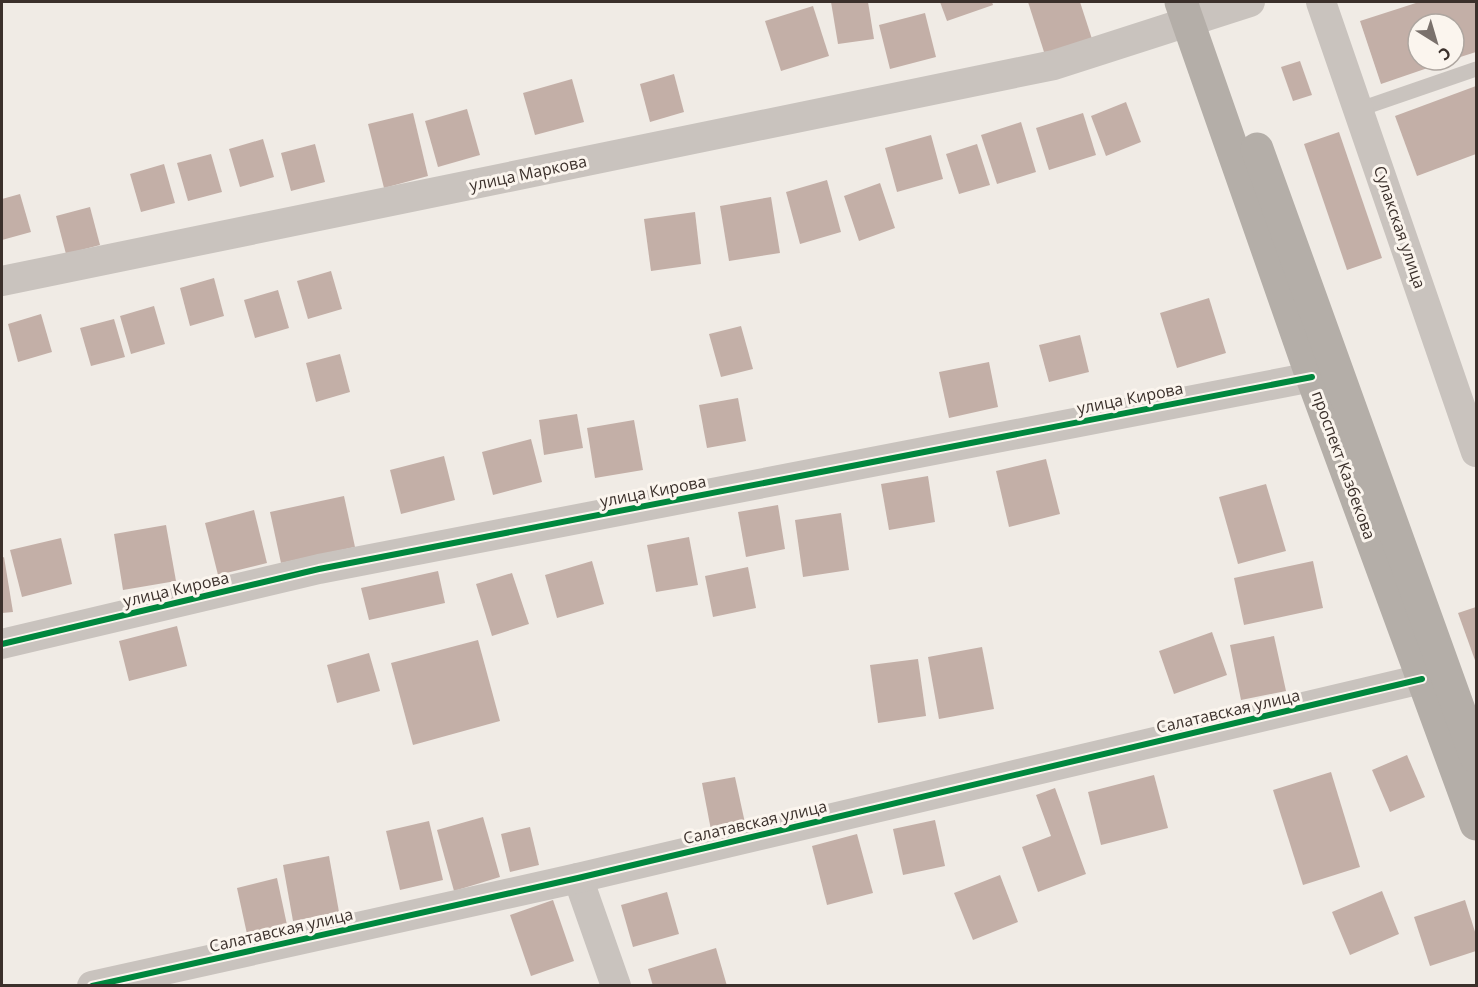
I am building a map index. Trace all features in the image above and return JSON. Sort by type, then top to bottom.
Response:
[{"type":"highway","name":"проспект Казбекова","points":[[1195,10],[1312,377],[1476,824]]},
{"type":"highway","name":"проспект Казбекова","points":[[1195,10],[1476,757]]},
{"type":"street","name":"улица Маркова","points":[[2,281],[1054,65],[1195,10],[1250,2]]},
{"type":"street","name":"Сулакская улица","points":[[1321,2],[1360,109],[1476,452]]},
{"type":"street","name":"улица Кирова","points":[[2,644],[331,567],[1312,377]]},
{"type":"street","name":"Салатавская улица","points":[[92,986],[195,975],[578,878],[1422,679]]},
{"type":"street","points":[[578,878],[616,986]]},
{"type":"lane","points":[[1360,109],[1476,69]]},
{"type":"building","points":[[831,2],[868,2],[874,39],[838,44]]},
{"type":"building","points":[[940,2],[992,2],[993,5],[947,21]]},
{"type":"building","points":[[1028,2],[1080,2],[1092,39],[1045,55]]},
{"type":"building","points":[[1419,2],[1476,2],[1476,52],[1466,55],[1466,12],[1406,12],[1406,72],[1416,72],[1381,84],[1360,21]]},
{"type":"building","points":[[813,6],[829,56],[781,71],[765,21]]},
{"type":"building","points":[[925,13],[936,57],[890,69],[879,25]]},
{"type":"building","points":[[1300,61],[1312,95],[1293,101],[1281,67]]},
{"type":"building","points":[[674,74],[684,112],[650,122],[640,84]]},
{"type":"building","points":[[572,79],[584,122],[535,135],[523,93]]},
{"type":"building","points":[[1476,86],[1476,154],[1417,176],[1395,116]]},
{"type":"building","points":[[1126,102],[1141,142],[1106,156],[1091,116]]},
{"type":"building","points":[[467,109],[480,155],[438,167],[425,121]]},
{"type":"building","points":[[413,113],[428,176],[384,188],[368,124]]},
{"type":"building","points":[[1083,113],[1096,155],[1049,170],[1036,128]]},
{"type":"building","points":[[1021,122],[1036,172],[997,184],[981,135]]},
{"type":"building","points":[[1339,132],[1382,258],[1347,270],[1304,144]]},
{"type":"building","points":[[931,135],[943,179],[897,192],[885,148]]},
{"type":"building","points":[[263,139],[274,177],[240,187],[229,149]]},
{"type":"building","points":[[315,144],[325,182],[291,191],[281,153]]},
{"type":"building","points":[[977,144],[990,185],[959,194],[946,154]]},
{"type":"building","points":[[211,154],[222,192],[188,201],[177,163]]},
{"type":"building","points":[[164,164],[175,203],[141,212],[130,174]]},
{"type":"building","points":[[827,180],[841,232],[800,244],[786,192]]},
{"type":"building","points":[[880,183],[895,228],[859,241],[844,196]]},
{"type":"building","points":[[20,194],[31,232],[2,240],[2,199]]},
{"type":"building","points":[[771,197],[780,253],[729,261],[720,206]]},
{"type":"building","points":[[90,207],[100,245],[66,254],[56,216]]},
{"type":"building","points":[[695,212],[701,264],[651,271],[644,219]]},
{"type":"building","points":[[331,271],[342,309],[308,319],[297,281]]},
{"type":"building","points":[[214,278],[224,316],[190,326],[180,288]]},
{"type":"building","points":[[278,290],[289,328],[255,338],[244,300]]},
{"type":"building","points":[[1209,298],[1226,353],[1177,368],[1160,313]]},
{"type":"building","points":[[154,306],[165,344],[131,354],[120,316]]},
{"type":"building","points":[[41,314],[52,352],[18,362],[8,324]]},
{"type":"building","points":[[114,319],[125,357],[91,366],[80,328]]},
{"type":"building","points":[[741,326],[753,369],[721,377],[709,334]]},
{"type":"building","points":[[1080,335],[1089,372],[1049,382],[1039,345]]},
{"type":"building","points":[[340,354],[350,392],[316,402],[306,363]]},
{"type":"building","points":[[989,362],[998,407],[949,418],[939,372]]},
{"type":"building","points":[[738,398],[746,441],[707,448],[699,405]]},
{"type":"building","points":[[577,414],[583,448],[544,455],[539,420]]},
{"type":"building","points":[[634,420],[643,470],[595,478],[587,428]]},
{"type":"building","points":[[531,439],[542,482],[493,495],[482,452]]},
{"type":"building","points":[[444,456],[455,500],[401,514],[390,470]]},
{"type":"building","points":[[1046,459],[1060,514],[1009,527],[996,471]]},
{"type":"building","points":[[928,476],[935,522],[889,530],[881,484]]},
{"type":"building","points":[[1266,484],[1286,551],[1238,564],[1219,497]]},
{"type":"building","points":[[344,496],[355,547],[281,563],[270,512]]},
{"type":"building","points":[[778,505],[785,549],[746,557],[738,512]]},
{"type":"building","points":[[254,510],[267,563],[218,575],[205,523]]},
{"type":"building","points":[[841,513],[849,570],[803,577],[795,520]]},
{"type":"building","points":[[166,525],[176,581],[123,590],[114,534]]},
{"type":"building","points":[[689,537],[698,585],[656,592],[647,545]]},
{"type":"building","points":[[61,538],[72,584],[22,597],[10,550]]},
{"type":"building","points":[[4,557],[13,612],[2,613],[2,558]]},
{"type":"building","points":[[592,561],[604,604],[557,618],[545,575]]},
{"type":"building","points":[[1313,561],[1323,608],[1244,625],[1234,578]]},
{"type":"building","points":[[748,567],[756,608],[713,617],[705,576]]},
{"type":"building","points":[[438,571],[445,603],[369,620],[361,588]]},
{"type":"building","points":[[512,573],[529,624],[492,636],[476,584]]},
{"type":"building","points":[[1476,607],[1476,663],[1458,613]]},
{"type":"building","points":[[177,626],[187,666],[129,681],[119,641]]},
{"type":"building","points":[[1212,632],[1227,675],[1174,694],[1159,651]]},
{"type":"building","points":[[1274,636],[1286,691],[1241,700],[1230,645]]},
{"type":"building","points":[[478,640],[500,721],[413,745],[391,663]]},
{"type":"building","points":[[982,647],[994,709],[939,719],[928,657]]},
{"type":"building","points":[[369,653],[380,691],[337,703],[327,665]]},
{"type":"building","points":[[918,659],[926,716],[878,723],[870,665]]},
{"type":"building","points":[[1407,755],[1425,797],[1390,812],[1372,770]]},
{"type":"building","points":[[1331,772],[1360,867],[1303,885],[1273,790]]},
{"type":"building","points":[[1154,775],[1168,828],[1101,845],[1088,792]]},
{"type":"building","points":[[735,777],[745,823],[711,830],[702,783]]},
{"type":"building","points":[[1055,788],[1086,874],[1038,892],[1022,847],[1051,836],[1036,795]]},
{"type":"building","points":[[483,817],[500,877],[454,891],[437,830]]},
{"type":"building","points":[[935,820],[945,866],[903,875],[893,829]]},
{"type":"building","points":[[429,821],[443,880],[400,890],[386,831]]},
{"type":"building","points":[[530,827],[539,865],[510,872],[501,834]]},
{"type":"building","points":[[857,834],[873,893],[827,905],[812,846]]},
{"type":"building","points":[[329,856],[339,912],[293,921],[283,865]]},
{"type":"building","points":[[1000,875],[1018,922],[973,940],[954,893]]},
{"type":"building","points":[[277,878],[287,925],[247,934],[237,888]]},
{"type":"building","points":[[1382,891],[1399,934],[1350,955],[1332,912]]},
{"type":"building","points":[[667,892],[679,934],[633,947],[621,905]]},
{"type":"building","points":[[553,900],[574,961],[531,976],[510,915]]},
{"type":"building","points":[[1465,900],[1476,935],[1476,951],[1430,966],[1414,917]]},
{"type":"building","points":[[716,948],[727,986],[653,986],[648,969]]},
{"type":"cycle path","points":[[2,644],[319,569],[1312,377]]},
{"type":"cycle path","points":[[92,986],[578,878],[1422,679]]}]
